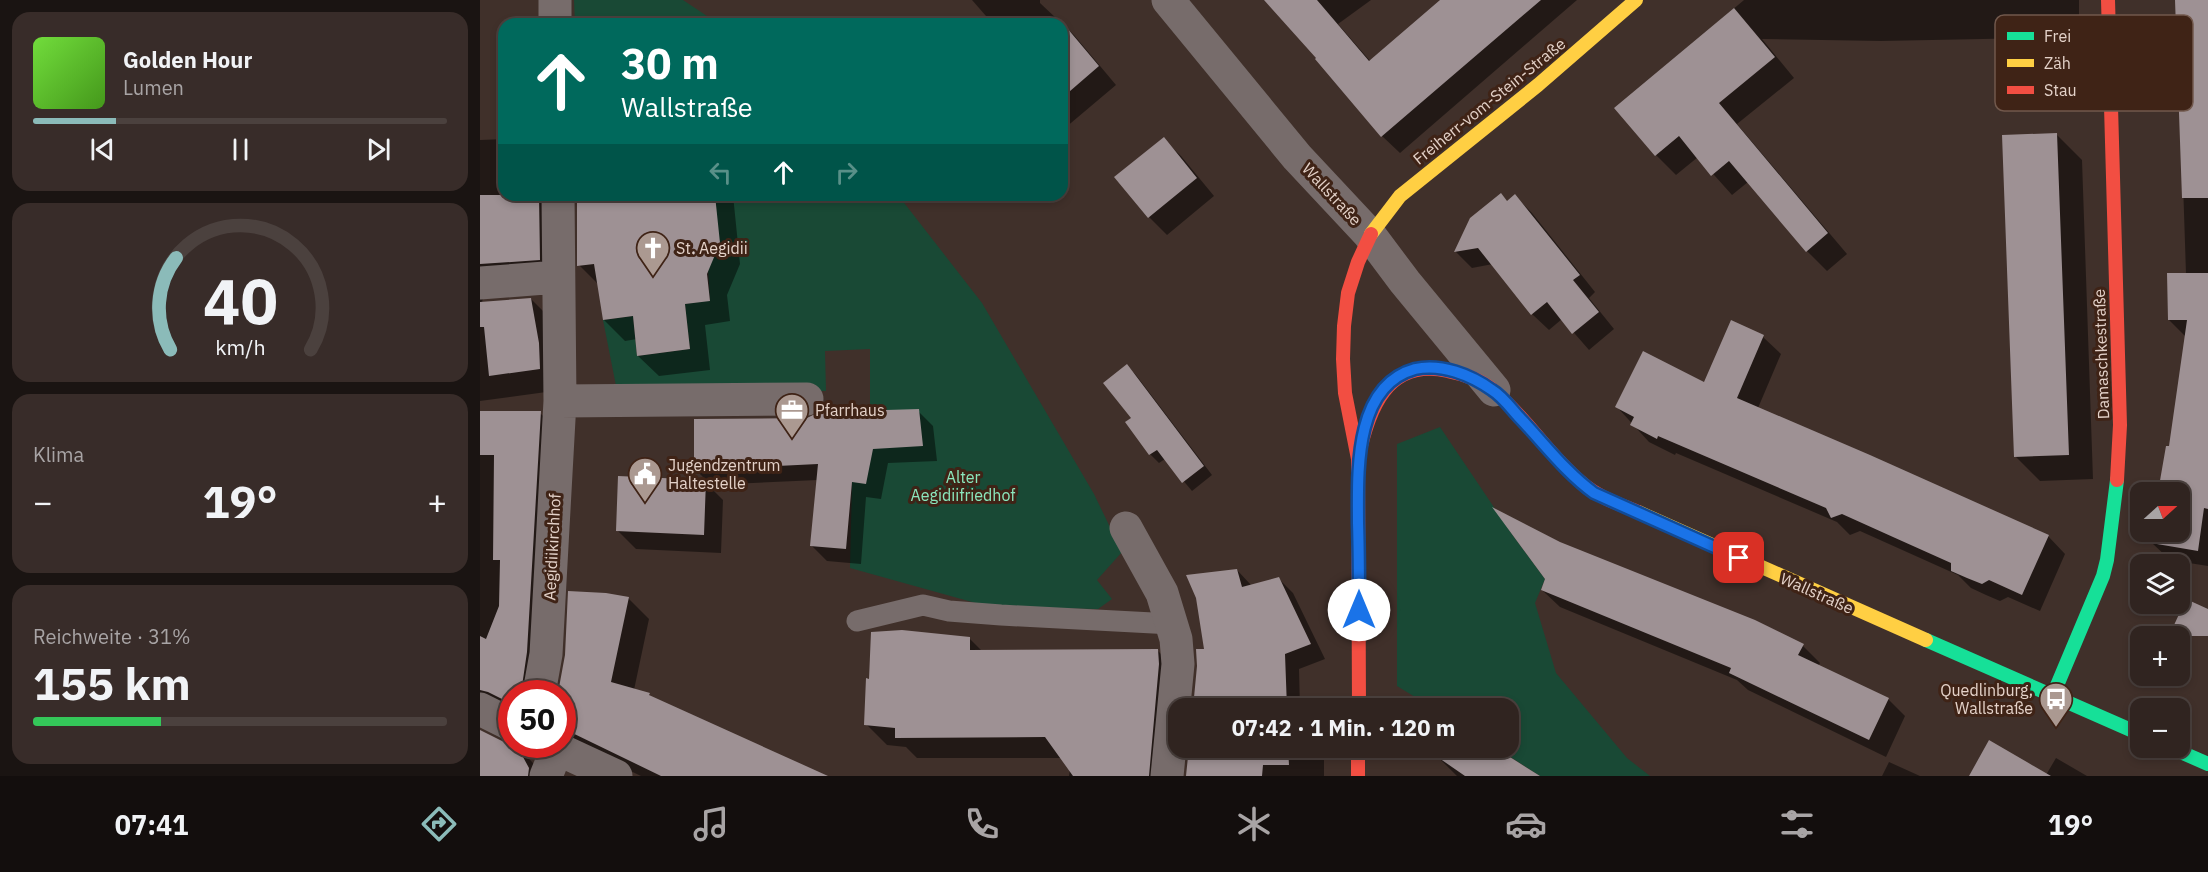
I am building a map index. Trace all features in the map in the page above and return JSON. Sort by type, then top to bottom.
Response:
[{"type":"main road","name":"Freiherr-vom-Stein-Straße","points":[[1358,459],[1348,423],[1342,356],[1342,325],[1352,275],[1370,234],[1394,202],[1636,0]]},
{"type":"main road","name":"Damaschkestraße","points":[[2108,0],[2108,15]]},
{"type":"main road","name":"Damaschkestraße","points":[[2053,695],[2103,576],[2110,542],[2118,469],[2120,425],[2111,111]]},
{"type":"main road","name":"Wallstraße","points":[[1358,459],[1363,431],[1374,406],[1385,388],[1401,374],[1436,367],[1467,376],[1494,390],[1561,464],[1594,493],[2130,730]]},
{"type":"main road","points":[[1358,459],[1359,698]]},
{"type":"main road","points":[[2190,756],[2208,764]]},
{"type":"main road","points":[[1358,758],[1358,776]]},
{"type":"street","points":[[555,0],[555,18]]},
{"type":"street","name":"Wallstraße","points":[[1168,0],[1297,157],[1370,234],[1404,282],[1494,390]]},
{"type":"street","name":"Aegidiikirchhof","points":[[541,680],[546,654],[560,400],[558,201]]},
{"type":"street","points":[[480,284],[558,277]]},
{"type":"street","points":[[560,400],[807,399]]},
{"type":"street","points":[[1126,528],[1162,593],[1172,624],[1178,664],[1167,776]]},
{"type":"street","points":[[480,709],[498,718]]},
{"type":"street","points":[[557,758],[616,776]]},
{"type":"lane","points":[[857,621],[923,605],[992,615],[1172,624]]},
{"type":"green space","points":[[574,0],[683,0],[710,18],[575,18]]},
{"type":"green space","name":"Alter Aegidiifriedhof","points":[[715,201],[903,201],[982,303],[1094,494],[1122,552],[1097,580],[1112,599],[1098,609],[990,607],[850,568],[852,482],[870,416],[870,349],[825,351],[826,391],[618,396],[603,320],[633,316],[637,356],[690,349],[685,304],[710,300],[707,252],[720,250]]},
{"type":"green space","points":[[1440,427],[1545,579],[1535,603],[1556,673],[1627,758],[1650,776],[1540,776],[1512,758],[1519,758],[1519,698],[1417,698],[1397,686],[1397,444]]},
{"type":"building","points":[[1264,0],[1317,0],[1369,61],[1440,0],[1541,0],[1381,137],[1316,58]]},
{"type":"building","points":[[2175,0],[2208,0],[2208,198],[2182,198],[2179,111],[2193,111],[2193,15],[2176,15]]},
{"type":"building","points":[[1734,8],[1775,57],[1719,103],[1828,233],[1806,252],[1729,161],[1711,176],[1679,136],[1655,156],[1614,108]]},
{"type":"building","points":[[1068,29],[1099,66],[1068,93]]},
{"type":"building","points":[[2057,133],[2069,455],[2014,457],[2002,135]]},
{"type":"building","points":[[1164,137],[1197,178],[1148,218],[1114,177]]},
{"type":"building","points":[[1501,193],[1507,201],[1515,194],[1580,275],[1573,280],[1599,312],[1572,334],[1547,302],[1531,315],[1478,248],[1454,252],[1470,218]]},
{"type":"building","points":[[480,195],[498,195],[498,201],[539,201],[540,260],[480,264]]},
{"type":"building","name":"St. Aegidii","points":[[577,201],[716,201],[720,243],[707,274],[710,301],[685,304],[690,349],[637,356],[633,316],[603,320],[594,264],[577,266]]},
{"type":"building","points":[[2167,273],[2208,273],[2208,509],[2204,508],[2198,551],[2151,543],[2190,542],[2190,482],[2160,482],[2166,446],[2169,446],[2187,320],[2168,320]]},
{"type":"building","points":[[531,298],[539,343],[540,369],[489,376],[484,327],[480,327],[480,302]]},
{"type":"building","points":[[1731,320],[1764,335],[1737,398],[2049,535],[2022,595],[1989,580],[1982,584],[1967,578],[1951,571],[1951,563],[1842,514],[1831,518],[1826,508],[1658,436],[1657,439],[1630,425],[1634,417],[1615,407],[1643,351],[1704,382]]},
{"type":"building","points":[[1127,364],[1204,466],[1182,483],[1157,450],[1149,455],[1125,422],[1131,418],[1103,383]]},
{"type":"building","points":[[919,409],[923,446],[873,449],[866,484],[852,482],[846,549],[810,546],[818,464],[694,470],[694,419],[807,418],[819,412]]},
{"type":"building","points":[[480,411],[541,411],[527,652],[523,680],[498,680],[498,697],[480,690],[480,636],[486,639],[499,606],[500,560],[493,560],[494,455],[480,455]]},
{"type":"building","points":[[618,476],[706,480],[704,535],[616,531]]},
{"type":"building","points":[[1492,507],[1560,542],[1755,620],[1804,644],[1798,655],[1889,698],[1869,740],[1729,673],[1731,668],[1541,590],[1545,579]]},
{"type":"building","points":[[1237,569],[1242,587],[1279,577],[1311,644],[1285,654],[1287,698],[1194,698],[1196,649],[1204,649],[1196,598],[1186,575]]},
{"type":"building","points":[[568,591],[629,597],[611,682],[650,693],[649,695],[828,776],[661,776],[576,735],[576,680],[560,680],[565,655]]},
{"type":"building","points":[[2190,601],[2208,609],[2208,636],[2190,636],[2190,626],[2174,626],[2179,614],[2190,614]]},
{"type":"building","points":[[902,630],[970,637],[970,650],[1158,649],[1159,664],[1149,776],[1073,776],[1045,737],[895,738],[895,728],[864,725],[871,632]]},
{"type":"building","points":[[480,730],[498,739],[498,758],[524,758],[529,768],[528,776],[480,776]]},
{"type":"building","points":[[1989,740],[2051,776],[1969,776]]},
{"type":"building","points":[[1188,758],[1289,758],[1289,765],[1263,765],[1262,776],[1186,776]]},
{"type":"building","points":[[1439,758],[1511,758],[1540,776],[1465,776]]},
{"type":"traffic: fast","points":[[2053,695],[2103,576],[2117,480]]},
{"type":"traffic: fast","points":[[1926,640],[2130,730]]},
{"type":"traffic: fast","points":[[2190,756],[2208,764]]},
{"type":"traffic: slow","points":[[1371,234],[1400,196],[1538,85],[1636,0]]},
{"type":"traffic: slow","points":[[1638,512],[1926,640]]},
{"type":"traffic: jam","points":[[2108,0],[2108,15]]},
{"type":"traffic: jam","points":[[2111,111],[2120,425],[2117,480]]},
{"type":"traffic: jam","points":[[1359,698],[1358,459],[1345,393],[1343,359],[1348,293],[1358,262],[1371,234]]},
{"type":"traffic: jam","points":[[1358,459],[1375,406],[1384,391],[1395,380],[1410,372],[1427,369],[1448,371],[1472,378],[1489,387],[1517,413],[1559,461],[1582,483],[1602,496],[1638,512]]},
{"type":"traffic: jam","points":[[1358,758],[1358,776]]},
{"type":"place","name":"St. Aegidii","points":[[653,277]]},
{"type":"place","name":"Pfarrhaus","points":[[792,439]]},
{"type":"place","name":"Jugendzentrum Haltestelle","points":[[645,503]]},
{"type":"place","name":"Quedlinburg, Wallstraße","points":[[2056,728]]},
{"type":"route","points":[[1359,610],[1358,459],[1363,431],[1385,388],[1401,374],[1427,367],[1436,367],[1467,376],[1494,390],[1561,464],[1594,493],[1739,558]]}]
